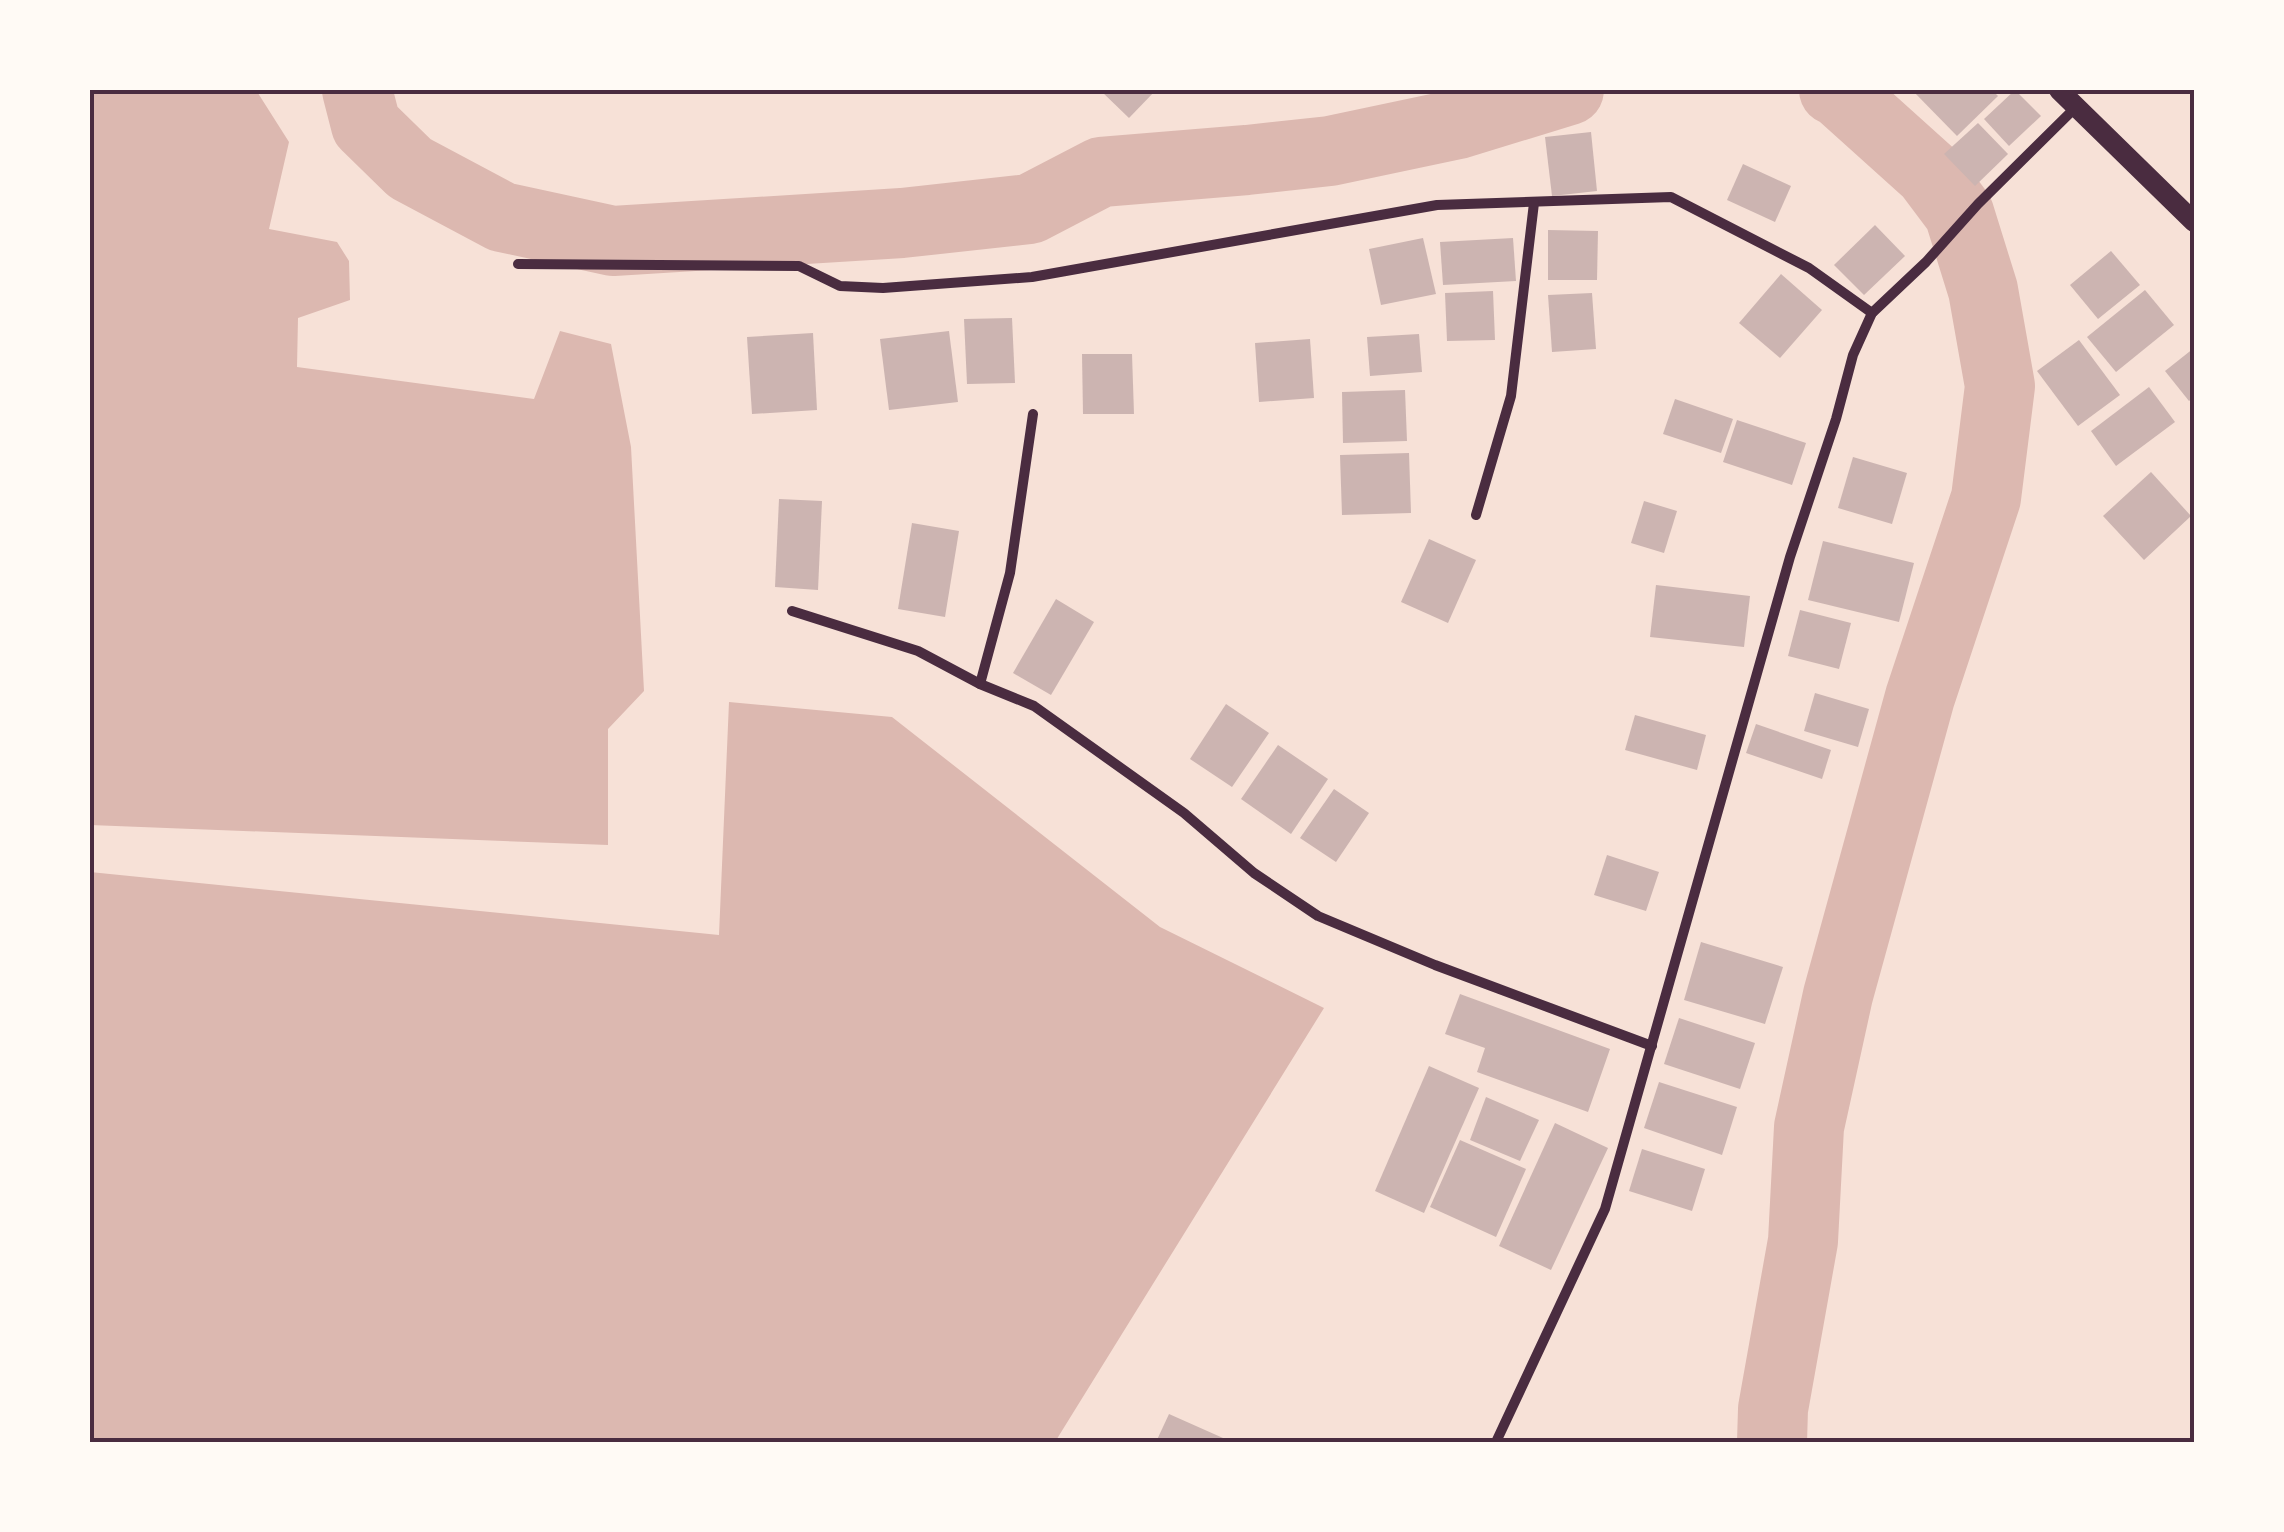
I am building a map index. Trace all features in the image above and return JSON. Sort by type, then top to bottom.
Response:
[{"type":"main road","points":[[2059,90],[2194,222]]},
{"type":"street","points":[[1496,1442],[1605,1208],[1790,556],[1854,355],[1872,313],[2076,107]]},
{"type":"street","points":[[518,264],[798,266],[840,286],[882,288],[1032,277],[1436,206],[1670,197],[1809,268],[1872,313]]},
{"type":"street","points":[[1476,515],[1511,396],[1534,203]]},
{"type":"street","points":[[980,684],[1010,573],[1033,414]]},
{"type":"street","points":[[792,612],[918,652],[1034,706],[1184,814],[1254,873],[1318,916],[1652,1046]]},
{"type":"shaded area","points":[[90,90],[256,90],[289,142],[269,229],[337,242],[349,261],[350,300],[298,318],[297,367],[534,399],[560,331],[611,344],[631,447],[644,691],[608,729],[608,845],[90,825]]},
{"type":"shaded area","points":[[729,702],[892,717],[1160,927],[1324,1008],[1055,1442],[90,1442],[90,872],[719,935]]},
{"type":"building","points":[[1100,90],[1156,90],[1129,118]]},
{"type":"building","points":[[1912,90],[1992,90],[1998,96],[1957,136]]},
{"type":"building","points":[[2015,90],[2041,116],[2009,146],[1984,119]]},
{"type":"building","points":[[1978,123],[2008,154],[1975,186],[1944,154]]},
{"type":"building","points":[[1591,132],[1597,191],[1552,196],[1545,137]]},
{"type":"building","points":[[1743,164],[1791,186],[1775,222],[1727,200]]},
{"type":"building","points":[[1875,225],[1905,256],[1864,295],[1834,265]]},
{"type":"building","points":[[1548,230],[1598,231],[1597,280],[1548,280]]},
{"type":"building","points":[[1423,238],[1436,294],[1381,305],[1369,249]]},
{"type":"building","points":[[1513,238],[1516,281],[1443,285],[1440,242]]},
{"type":"building","points":[[2111,251],[2140,285],[2098,319],[2070,285]]},
{"type":"building","points":[[1781,274],[1822,310],[1780,358],[1739,323]]},
{"type":"building","points":[[2145,290],[2174,325],[2116,372],[2087,337]]},
{"type":"building","points":[[1493,291],[1495,340],[1447,341],[1445,293]]},
{"type":"building","points":[[1592,293],[1596,349],[1552,352],[1548,295]]},
{"type":"building","points":[[1012,318],[1015,383],[967,384],[964,319]]},
{"type":"building","points":[[949,331],[958,402],[889,410],[880,339]]},
{"type":"building","points":[[813,333],[817,410],[752,414],[747,337]]},
{"type":"building","points":[[1419,334],[1422,372],[1370,376],[1367,337]]},
{"type":"building","points":[[1310,339],[1314,398],[1259,402],[1255,343]]},
{"type":"building","points":[[2079,340],[2120,395],[2078,426],[2037,371]]},
{"type":"building","points":[[2194,348],[2194,397],[2189,401],[2165,371]]},
{"type":"building","points":[[1082,354],[1132,354],[1134,414],[1083,414]]},
{"type":"building","points":[[2149,387],[2175,422],[2116,466],[2091,431]]},
{"type":"building","points":[[1405,390],[1407,441],[1343,443],[1342,392]]},
{"type":"building","points":[[1675,399],[1733,419],[1721,453],[1663,434]]},
{"type":"building","points":[[1737,420],[1806,443],[1792,485],[1723,462]]},
{"type":"building","points":[[1409,453],[1411,513],[1342,515],[1340,455]]},
{"type":"building","points":[[1853,457],[1907,473],[1892,524],[1838,508]]},
{"type":"building","points":[[2151,472],[2191,516],[2144,560],[2103,516]]},
{"type":"building","points":[[779,499],[822,501],[818,590],[775,587]]},
{"type":"building","points":[[1644,501],[1677,511],[1664,553],[1631,543]]},
{"type":"building","points":[[912,523],[959,531],[945,617],[898,609]]},
{"type":"building","points":[[1429,539],[1476,560],[1448,623],[1401,602]]},
{"type":"building","points":[[1823,541],[1914,563],[1899,622],[1808,600]]},
{"type":"building","points":[[1656,585],[1750,596],[1744,647],[1650,637]]},
{"type":"building","points":[[1056,599],[1094,622],[1051,695],[1013,673]]},
{"type":"building","points":[[1800,610],[1851,623],[1839,669],[1788,656]]},
{"type":"building","points":[[1815,693],[1869,709],[1858,747],[1804,731]]},
{"type":"building","points":[[1226,704],[1269,733],[1232,787],[1190,759]]},
{"type":"building","points":[[1635,715],[1706,735],[1697,770],[1625,750]]},
{"type":"building","points":[[1756,724],[1831,750],[1822,779],[1746,753]]},
{"type":"building","points":[[1278,745],[1328,779],[1291,834],[1241,799]]},
{"type":"building","points":[[1334,789],[1369,813],[1336,862],[1300,838]]},
{"type":"building","points":[[1607,855],[1659,872],[1646,911],[1594,895]]},
{"type":"building","points":[[1701,942],[1783,967],[1765,1024],[1684,1000]]},
{"type":"building","points":[[1460,994],[1610,1049],[1588,1112],[1477,1072],[1485,1048],[1445,1034]]},
{"type":"building","points":[[1679,1018],[1755,1043],[1740,1089],[1664,1064]]},
{"type":"building","points":[[1429,1066],[1479,1088],[1424,1213],[1375,1191]]},
{"type":"building","points":[[1659,1082],[1737,1107],[1722,1155],[1644,1128]]},
{"type":"building","points":[[1486,1097],[1539,1120],[1520,1161],[1470,1140]]},
{"type":"building","points":[[1555,1123],[1608,1148],[1551,1270],[1499,1246]]},
{"type":"building","points":[[1460,1140],[1526,1169],[1496,1237],[1430,1207]]},
{"type":"building","points":[[1642,1149],[1705,1169],[1692,1211],[1629,1191]]},
{"type":"building","points":[[1169,1414],[1232,1442],[1156,1442]]},
{"type":"waterway","points":[[357,90],[366,125],[410,168],[502,217],[613,241],[902,223],[1030,209],[1101,172],[1330,151],[1458,124],[1569,90]]},
{"type":"waterway","points":[[1772,1442],[1773,1409],[1803,1241],[1809,1127],[1838,995],[1920,697],[1986,498],[2000,386],[1983,290],[1959,213],[1929,173],[1834,90]]}]
